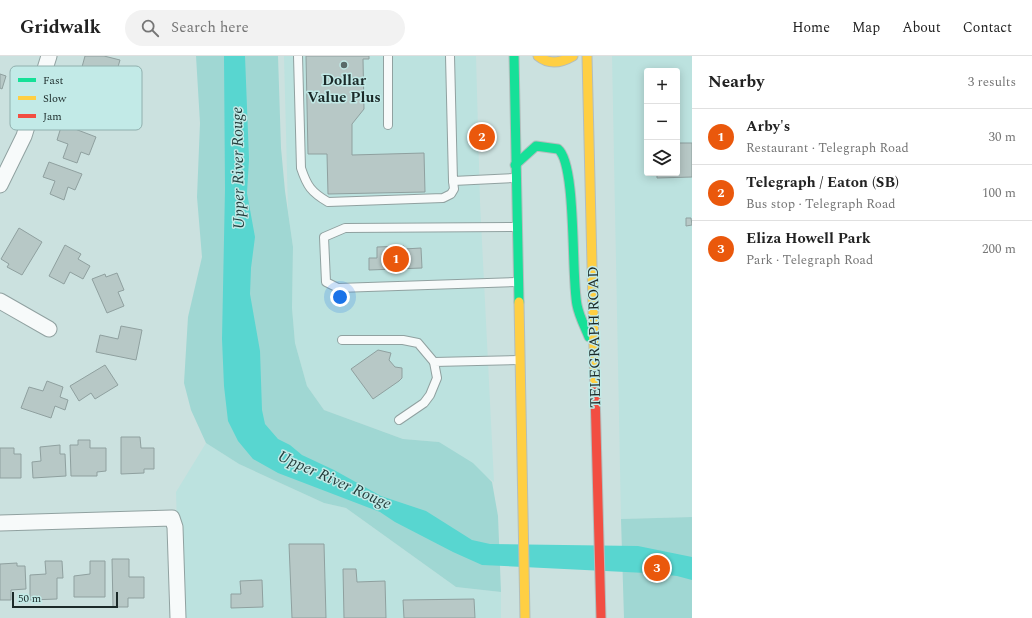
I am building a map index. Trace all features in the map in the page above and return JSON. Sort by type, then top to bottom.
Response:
[{"type":"main road","points":[[514,56],[515,178],[518,227],[526,618]]},
{"type":"main road","points":[[538,56],[543,61],[554,63],[566,60],[573,56]]},
{"type":"main road","name":"TELEGRAPH ROAD","points":[[587,56],[601,618]]},
{"type":"main road","points":[[515,165],[536,146],[553,146],[560,150],[566,158],[569,178],[576,306],[594,351]]},
{"type":"street","points":[[47,66],[50,56]]},
{"type":"street","points":[[0,185],[26,130]]},
{"type":"street","points":[[0,301],[49,329]]},
{"type":"street","points":[[0,523],[172,518],[175,527],[178,618]]},
{"type":"lane","points":[[298,56],[301,168],[306,182],[314,194],[328,202],[443,198],[450,194],[454,189],[450,56]]},
{"type":"lane","points":[[388,56],[388,125]]},
{"type":"lane","points":[[453,181],[515,178]]},
{"type":"lane","points":[[518,227],[345,228],[324,237],[326,282],[338,288],[518,282]]},
{"type":"lane","points":[[342,340],[403,340],[418,343],[434,362],[437,378],[430,395],[424,403],[399,420]]},
{"type":"lane","points":[[434,362],[520,360]]},
{"type":"shaded area","points":[[196,56],[278,56],[281,148],[285,191],[293,247],[292,308],[295,343],[307,386],[324,410],[403,439],[439,442],[473,463],[492,482],[498,516],[501,592],[456,587],[346,508],[324,503],[239,464],[206,443],[191,410],[184,383],[188,317],[202,257],[197,197],[200,123]]},
{"type":"shaded area","points":[[284,56],[476,56],[480,202],[494,482],[439,442],[403,439],[324,410],[307,386],[295,343],[292,308],[293,247],[288,211]]},
{"type":"shaded area","points":[[612,56],[692,56],[692,517],[621,519]]},
{"type":"shaded area","points":[[206,443],[239,464],[324,503],[346,508],[456,587],[501,592],[501,618],[180,618],[176,492]]},
{"type":"shaded area","points":[[692,517],[692,618],[624,618],[621,519]]},
{"type":"water","name":"Upper River Rouge","points":[[224,56],[245,56],[249,159],[247,193],[255,237],[251,268],[250,294],[260,351],[262,410],[265,424],[278,439],[290,445],[302,455],[334,470],[381,496],[426,511],[472,540],[490,544],[638,546],[692,557],[692,580],[677,576],[646,573],[482,565],[395,522],[380,512],[278,473],[253,459],[238,441],[228,421],[224,386],[222,339],[225,189]]},
{"type":"building","points":[[85,56],[104,56],[120,60],[118,66],[82,66]]},
{"type":"building","points":[[306,56],[369,56],[369,59],[363,59],[364,109],[352,124],[352,155],[424,153],[425,192],[328,194],[327,154],[308,154]]},
{"type":"building","points":[[0,74],[6,76],[2,89],[0,88]]},
{"type":"building","points":[[60,130],[78,130],[96,137],[89,155],[81,152],[77,163],[63,158],[68,144],[57,140]]},
{"type":"building","points":[[680,143],[692,143],[692,177],[657,178],[657,176],[680,176]]},
{"type":"building","points":[[49,162],[82,174],[75,190],[68,187],[64,200],[50,194],[55,181],[43,177]]},
{"type":"building","points":[[686,218],[691,218],[692,225],[686,226]]},
{"type":"building","points":[[19,228],[42,242],[22,275],[7,267],[9,264],[1,259]]},
{"type":"building","points":[[65,245],[81,254],[78,259],[90,266],[83,279],[70,272],[64,284],[49,276]]},
{"type":"building","points":[[404,246],[404,249],[421,248],[422,268],[369,270],[369,258],[377,258],[377,247]]},
{"type":"building","points":[[117,273],[124,290],[118,292],[124,306],[107,313],[92,279],[105,274],[106,277]]},
{"type":"building","points":[[121,326],[142,330],[136,360],[96,352],[100,335],[118,339]]},
{"type":"building","points":[[378,350],[391,353],[389,360],[395,367],[402,368],[402,378],[373,399],[351,369]]},
{"type":"building","points":[[105,365],[118,385],[95,399],[91,393],[79,401],[70,386]]},
{"type":"building","points":[[47,381],[63,387],[60,397],[68,400],[65,410],[55,406],[51,418],[21,408],[29,387],[43,391]]},
{"type":"building","points":[[121,437],[140,437],[141,448],[154,448],[154,469],[144,469],[144,473],[121,474]]},
{"type":"building","points":[[78,440],[90,440],[90,448],[106,448],[106,471],[97,472],[97,476],[71,476],[70,445],[78,445]]},
{"type":"building","points":[[60,445],[60,454],[65,454],[66,476],[33,478],[32,462],[41,461],[40,447]]},
{"type":"building","points":[[0,448],[14,448],[14,454],[21,454],[21,478],[0,478]]},
{"type":"building","points":[[289,544],[324,544],[326,618],[292,618]]},
{"type":"building","points":[[112,559],[129,559],[129,577],[144,577],[144,598],[128,598],[128,607],[113,607]]},
{"type":"building","points":[[45,561],[62,561],[63,578],[57,578],[57,599],[30,600],[30,575],[46,574]]},
{"type":"building","points":[[90,561],[105,561],[105,597],[74,597],[74,576],[90,574]]},
{"type":"building","points":[[17,563],[17,566],[25,566],[26,589],[11,590],[11,600],[0,600],[0,564]]},
{"type":"building","points":[[343,569],[356,569],[357,582],[385,581],[386,618],[344,618]]},
{"type":"building","points":[[262,580],[263,607],[231,608],[231,594],[241,594],[240,581]]},
{"type":"building","points":[[474,599],[475,618],[404,618],[403,600]]},
{"type":"traffic: fast","points":[[514,56],[519,302]]},
{"type":"traffic: fast","points":[[515,165],[536,146],[558,149],[564,159],[571,197],[575,291],[577,305],[589,337]]},
{"type":"traffic: slow","points":[[538,56],[551,62],[564,60],[573,56]]},
{"type":"traffic: slow","points":[[587,56],[595,391]]},
{"type":"traffic: slow","points":[[519,302],[525,618]]},
{"type":"traffic: jam","points":[[595,391],[601,618]]},
{"type":"place","name":"Dollar Value Plus","points":[[344,65]]},
{"type":"place","name":"Telegraph / Eaton (SB)","points":[[482,137]]},
{"type":"place","name":"Arby's","points":[[396,259]]},
{"type":"place","name":"Eliza Howell Park","points":[[657,568]]}]
